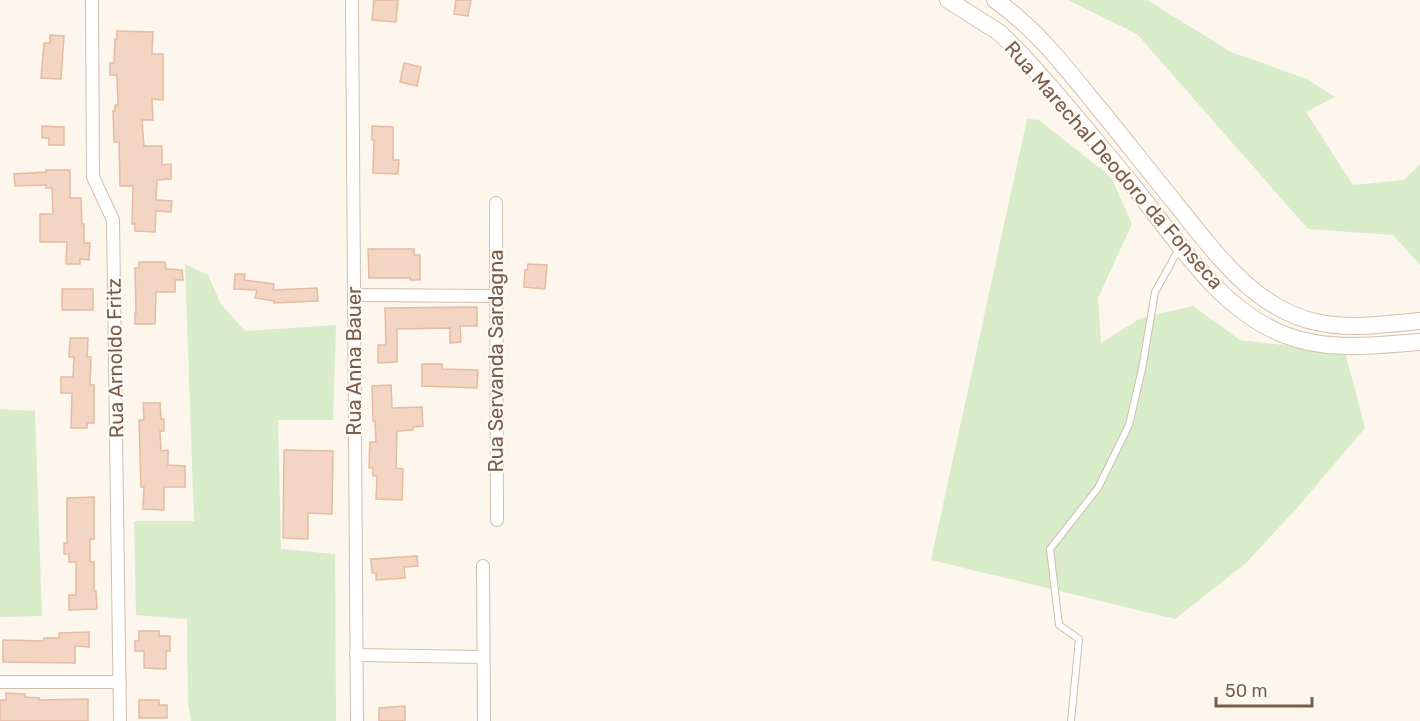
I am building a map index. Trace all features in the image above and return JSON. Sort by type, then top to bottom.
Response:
[{"type":"main road","name":"Rua Marechal Deodoro da Fonseca","points":[[948,0],[1000,33],[1019,52],[1128,180],[1180,246],[1219,290],[1240,309],[1285,335],[1309,342],[1343,346],[1420,342]]},
{"type":"main road","name":"Rua Marechal Deodoro da Fonseca","points":[[995,0],[1008,9],[1054,53],[1197,231],[1244,282],[1270,303],[1291,314],[1315,322],[1355,328],[1420,321]]},
{"type":"main road","points":[[1180,246],[1197,231]]},
{"type":"street","name":"Rua Arnoldo Fritz","points":[[92,0],[93,177],[113,220],[120,721]]},
{"type":"street","name":"Rua Anna Bauer","points":[[352,0],[357,721]]},
{"type":"street","name":"Rua Servanda Sardagna","points":[[496,203],[497,520]]},
{"type":"street","points":[[354,295],[496,296]]},
{"type":"street","points":[[483,566],[484,721]]},
{"type":"street","points":[[356,655],[483,657]]},
{"type":"street","points":[[0,682],[120,682]]},
{"type":"lane","points":[[1071,721],[1079,639],[1059,625],[1050,549],[1098,488],[1129,425],[1142,369],[1155,292],[1180,246]]},
{"type":"green space","points":[[1068,0],[1147,0],[1231,52],[1307,79],[1335,97],[1306,112],[1353,185],[1404,180],[1420,164],[1420,265],[1393,235],[1308,229],[1137,34]]},
{"type":"green space","points":[[1027,119],[1039,120],[1111,177],[1132,224],[1098,298],[1101,343],[1141,318],[1193,306],[1240,340],[1345,352],[1365,428],[1297,508],[1245,564],[1175,619],[931,560]]},
{"type":"green space","points":[[185,264],[208,275],[221,304],[245,331],[336,325],[333,420],[278,420],[281,549],[335,554],[336,721],[191,721],[188,701],[187,619],[136,615],[134,521],[194,521]]},
{"type":"green space","points":[[0,409],[35,411],[42,616],[0,617]]},
{"type":"building","points":[[374,0],[398,0],[396,22],[372,20]]},
{"type":"building","points":[[456,0],[471,0],[468,16],[454,14]]},
{"type":"building","points":[[117,31],[153,32],[152,54],[163,54],[163,100],[152,99],[153,120],[142,120],[144,146],[162,146],[162,165],[171,164],[171,179],[157,180],[156,200],[172,201],[171,212],[156,211],[155,232],[135,231],[135,224],[132,224],[133,186],[120,186],[119,142],[114,142],[113,111],[115,111],[115,105],[118,105],[117,75],[110,75],[110,63],[114,63]]},
{"type":"building","points":[[50,35],[64,36],[61,79],[41,78],[44,43],[50,43]]},
{"type":"building","points":[[404,63],[421,67],[417,86],[400,82]]},
{"type":"building","points":[[42,126],[64,127],[64,145],[49,145],[49,138],[42,138]]},
{"type":"building","points":[[372,126],[393,127],[393,160],[399,160],[398,174],[373,173]]},
{"type":"building","points":[[46,170],[70,170],[70,198],[81,198],[84,243],[90,243],[89,260],[80,259],[80,264],[66,264],[67,242],[40,242],[40,214],[53,214],[52,188],[46,188],[46,185],[15,186],[14,174],[46,172]]},
{"type":"building","points":[[368,249],[414,249],[414,255],[420,255],[420,280],[369,278]]},
{"type":"building","points":[[139,262],[165,262],[166,269],[182,270],[183,280],[175,280],[175,292],[156,292],[155,324],[135,324],[135,268],[139,268]]},
{"type":"building","points":[[528,264],[547,265],[545,289],[524,287],[525,270]]},
{"type":"building","points":[[235,274],[245,274],[244,280],[274,284],[273,290],[317,288],[318,301],[274,303],[274,301],[255,298],[257,290],[234,289]]},
{"type":"building","points":[[62,289],[93,289],[93,310],[62,310]]},
{"type":"building","points":[[477,307],[477,326],[460,326],[461,342],[450,343],[450,328],[397,329],[397,362],[378,363],[378,345],[386,345],[385,308]]},
{"type":"building","points":[[70,338],[88,338],[87,357],[91,357],[90,385],[94,385],[94,423],[87,423],[87,428],[71,428],[72,393],[61,393],[61,377],[73,377],[74,357],[69,357]]},
{"type":"building","points":[[422,364],[442,364],[442,369],[478,370],[477,388],[422,386]]},
{"type":"building","points":[[391,385],[392,408],[422,407],[423,426],[413,427],[413,430],[397,431],[396,468],[403,469],[402,500],[376,499],[377,476],[373,476],[373,468],[369,468],[370,442],[376,442],[372,386]]},
{"type":"building","points":[[143,403],[160,403],[161,419],[164,419],[164,431],[160,431],[161,451],[168,450],[168,465],[185,466],[185,487],[164,487],[164,510],[143,509],[144,487],[141,487],[139,420],[144,420]]},
{"type":"building","points":[[284,450],[333,451],[332,514],[308,513],[308,539],[283,538]]},
{"type":"building","points":[[94,497],[94,539],[90,539],[90,562],[94,562],[94,591],[96,591],[97,609],[69,610],[69,595],[76,595],[76,562],[69,562],[69,554],[64,554],[64,543],[67,543],[67,498]]},
{"type":"building","points":[[417,556],[418,566],[404,567],[405,578],[376,580],[376,573],[372,573],[371,559]]},
{"type":"building","points":[[139,631],[159,631],[159,636],[170,636],[170,651],[166,651],[166,669],[144,668],[144,651],[135,651],[135,641],[139,641]]},
{"type":"building","points":[[89,632],[89,647],[75,646],[75,663],[3,662],[3,640],[43,641],[44,638],[59,638],[59,633]]},
{"type":"building","points":[[6,693],[25,694],[25,697],[39,698],[39,700],[88,699],[88,721],[0,721],[0,700],[6,700]]},
{"type":"building","points":[[139,700],[159,700],[159,705],[167,705],[167,718],[139,718]]},
{"type":"building","points":[[405,706],[405,721],[379,721],[379,708]]}]
